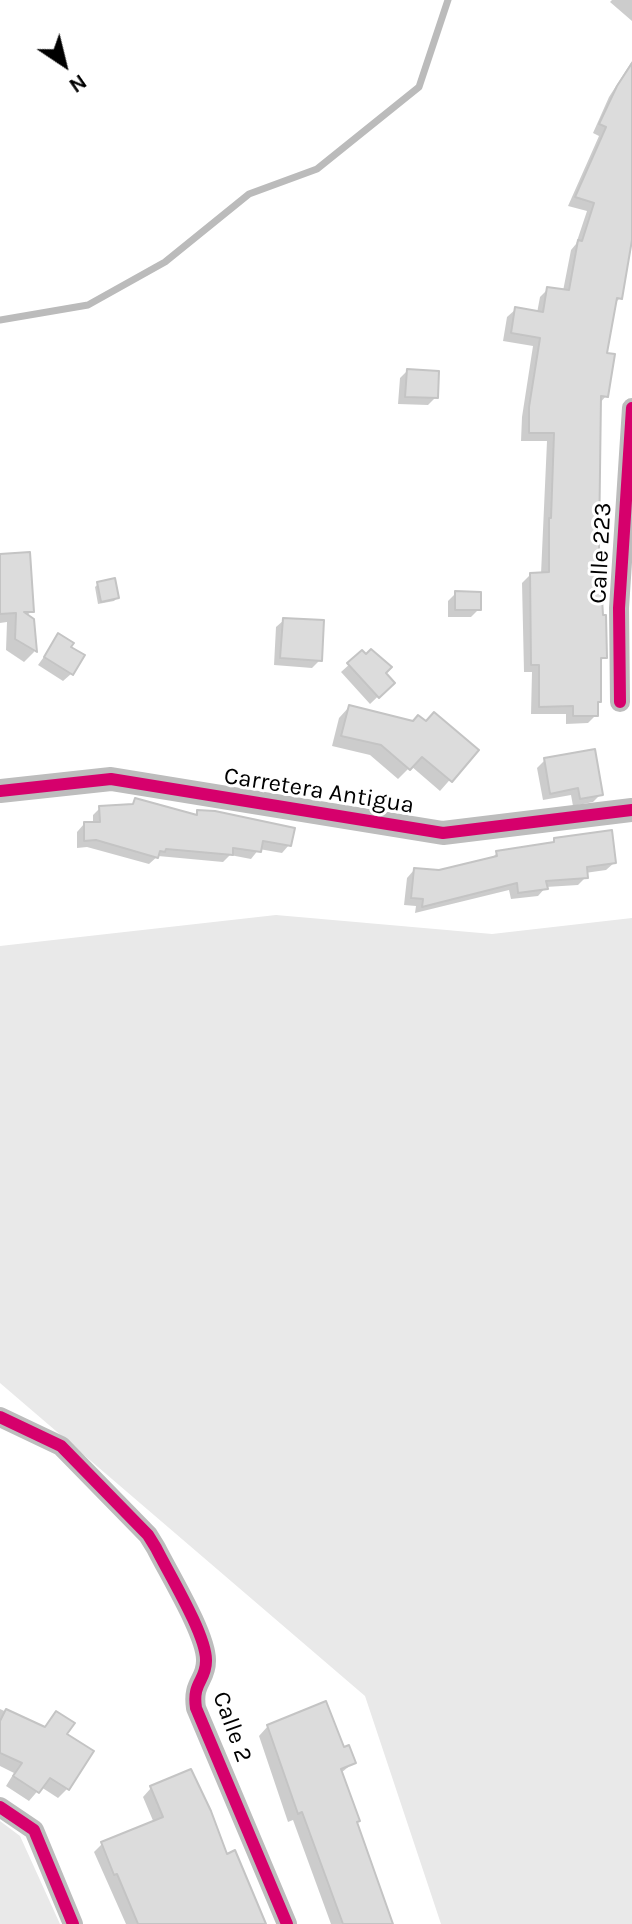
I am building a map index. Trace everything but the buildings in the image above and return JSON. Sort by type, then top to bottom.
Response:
[{"type":"street","name":"Calle 223","points":[[620,702],[619,608],[632,408]]},
{"type":"street","name":"Carretera Antigua","points":[[0,791],[111,779],[443,833],[632,810]]},
{"type":"street","name":"Calle 2","points":[[0,1417],[61,1446],[148,1535],[156,1548],[203,1641],[207,1663],[194,1692],[196,1708],[287,1924]]},
{"type":"street","points":[[0,1807],[34,1830],[73,1924]]},
{"type":"shaded area","points":[[276,915],[492,934],[632,918],[632,1924],[441,1924],[365,1696],[0,1383],[0,946]]},
{"type":"shaded area","points":[[0,1821],[20,1836],[60,1924],[0,1924]]},
{"type":"waterway","points":[[0,320],[88,305],[165,262],[249,194],[317,169],[419,87],[448,0]]},
{"type":"cycle path","points":[[620,702],[619,608],[632,408]]},
{"type":"cycle path","points":[[0,791],[111,779],[443,833],[632,810]]},
{"type":"cycle path","points":[[0,1417],[61,1446],[148,1535],[156,1548],[194,1621],[205,1650],[205,1668],[196,1692],[196,1708],[287,1924]]},
{"type":"cycle path","points":[[0,1807],[34,1830],[73,1924]]}]
